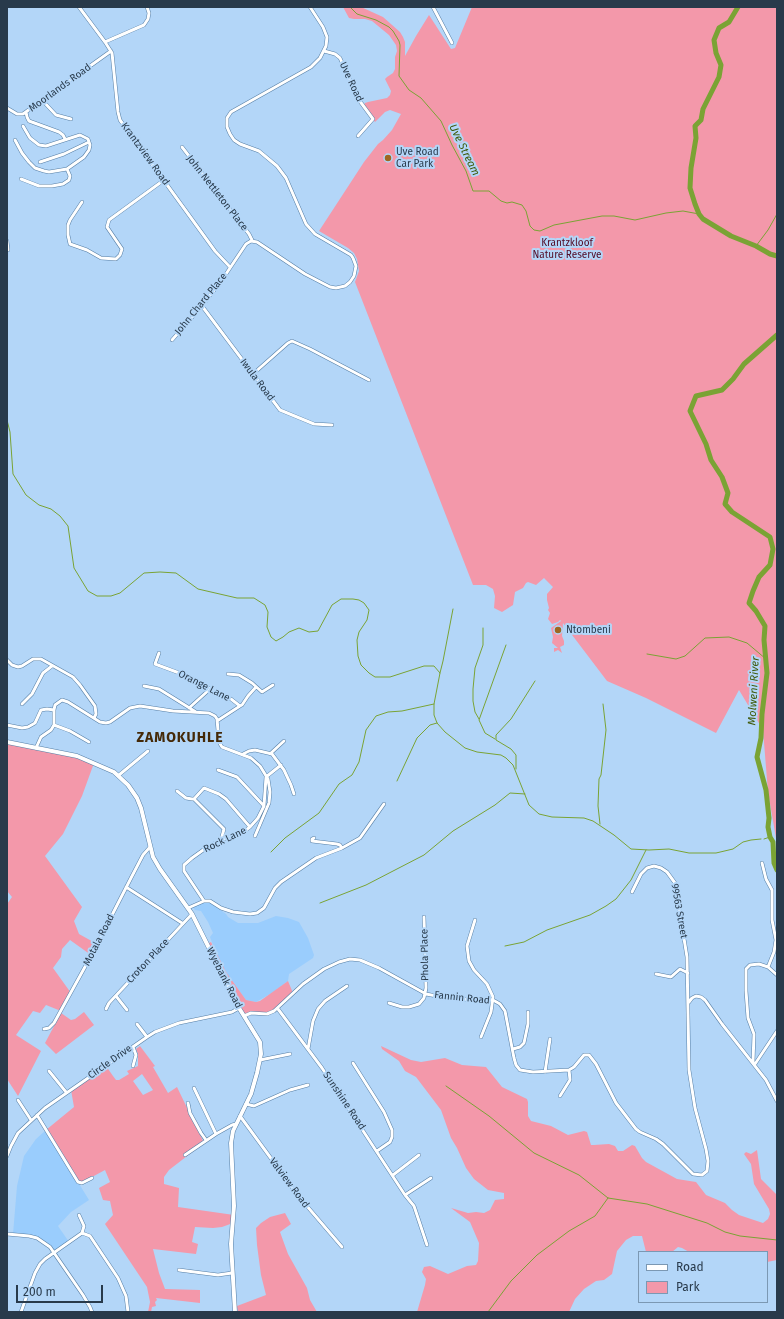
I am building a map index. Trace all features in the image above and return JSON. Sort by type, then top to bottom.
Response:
[{"type":"street","name":"Krantzview Road","points":[[79,7],[111,51],[120,120],[215,250],[230,267]]},
{"type":"street","points":[[105,42],[144,25],[148,19],[147,7]]},
{"type":"street","points":[[252,240],[310,277],[330,287],[336,288],[345,286],[354,276],[355,264],[351,255],[315,234],[307,226],[288,182],[277,166],[259,151],[234,140],[230,136],[227,127],[227,118],[231,112],[311,67],[319,60],[324,51],[327,35],[310,7]]},
{"type":"street","points":[[433,7],[452,43]]},
{"type":"street","name":"Moorlands Road","points":[[7,108],[17,114],[23,114],[111,51]]},
{"type":"street","name":"Uve Road","points":[[324,51],[340,58],[359,100],[373,119],[358,136]]},
{"type":"street","points":[[42,100],[56,115],[70,120]]},
{"type":"street","points":[[26,112],[29,120],[59,132],[65,139]]},
{"type":"street","points":[[15,140],[22,153],[35,168],[49,172],[67,169],[87,153],[90,148],[90,142],[86,137],[80,135],[46,146],[39,145],[34,142],[23,126]]},
{"type":"street","points":[[40,162],[64,154],[90,142]]},
{"type":"street","name":"John Nettleton Place","points":[[182,147],[249,234],[252,240]]},
{"type":"street","points":[[21,178],[39,186],[63,184],[69,180],[70,176],[67,169]]},
{"type":"street","points":[[82,202],[68,225],[70,244],[87,250],[101,258],[116,259],[120,255],[122,249],[108,229],[107,225],[109,220],[164,180]]},
{"type":"street","name":"John Chard Place","points":[[172,340],[202,306],[248,243],[252,240]]},
{"type":"street","points":[[7,241],[8,250]]},
{"type":"street","name":"Iwula Road","points":[[202,306],[281,411],[314,424],[332,425]]},
{"type":"street","points":[[253,374],[288,342],[292,341],[310,348],[368,380]]},
{"type":"street","name":"Orange Lane","points":[[159,653],[155,664],[190,677],[241,706]]},
{"type":"street","points":[[7,660],[18,667],[38,658],[45,660],[52,666],[73,677],[92,700],[96,708],[94,718]]},
{"type":"street","points":[[22,704],[32,694],[43,673],[52,666]]},
{"type":"street","points":[[228,674],[239,675],[262,692],[273,685]]},
{"type":"street","points":[[144,686],[159,689],[196,712]]},
{"type":"street","points":[[217,721],[241,706],[256,687]]},
{"type":"street","points":[[190,708],[210,689]]},
{"type":"street","points":[[36,748],[41,737],[54,725],[54,710],[57,703],[65,700],[100,722],[108,723],[130,708],[140,706],[166,711],[209,712],[215,716],[217,721],[219,742],[222,747],[251,758],[260,766],[267,776],[270,792],[269,803],[255,836]]},
{"type":"street","points":[[7,725],[22,728],[28,727],[35,723],[41,710],[54,710]]},
{"type":"street","points":[[54,725],[70,731],[89,742]]},
{"type":"street","points":[[271,753],[284,741]]},
{"type":"street","name":"Wyebank Road","points":[[7,742],[77,756],[105,767],[128,785],[137,798],[141,808],[153,856],[160,869],[192,914],[239,1008],[260,1042],[262,1051],[254,1085],[236,1124],[231,1147],[234,1206],[231,1244],[235,1312]]},
{"type":"street","points":[[243,754],[248,751],[255,750],[271,753],[281,765],[294,794]]},
{"type":"street","points":[[118,776],[148,751]]},
{"type":"street","points":[[267,776],[281,765]]},
{"type":"street","points":[[218,770],[237,777],[264,806]]},
{"type":"street","name":"Rock Lane","points":[[204,901],[184,873],[184,868],[192,858],[199,853],[221,840],[242,833],[250,827],[258,818],[264,806],[265,781],[267,776]]},
{"type":"street","points":[[194,799],[204,789],[219,794],[226,798],[250,827]]},
{"type":"street","points":[[177,791],[186,798],[194,799],[224,829],[221,840]]},
{"type":"street","points":[[188,908],[204,901],[210,901],[221,908],[233,912],[250,914],[257,913],[264,908],[278,884],[316,858],[342,848],[360,838],[384,804]]},
{"type":"street","points":[[314,838],[312,841],[337,844],[342,848]]},
{"type":"street","name":"Motala Road","points":[[44,1029],[49,1028],[54,1023],[86,966],[143,855],[150,847]]},
{"type":"street","points":[[762,863],[766,879],[772,890],[772,920],[776,940],[774,952],[768,967]]},
{"type":"street","name":"99563 Street","points":[[632,892],[641,874],[648,868],[654,866],[665,870],[674,880],[687,958],[688,1003]]},
{"type":"street","points":[[126,887],[182,923]]},
{"type":"street","name":"Croton Place","points":[[106,1009],[109,1003],[192,914]]},
{"type":"street","name":"Phola Place","points":[[424,917],[426,994]]},
{"type":"street","points":[[475,920],[467,946],[469,961],[493,995],[491,1012],[481,1037]]},
{"type":"street","name":"Fannin Road","points":[[278,1009],[303,984],[324,969],[350,959],[360,960],[379,968],[426,994],[452,999],[493,1000],[500,1004],[505,1011],[516,1065],[520,1070],[527,1072],[569,1070]]},
{"type":"street","points":[[754,1063],[754,1034],[748,1018],[746,969],[748,966],[756,964],[768,967],[777,975]]},
{"type":"street","points":[[656,974],[670,977],[680,969],[688,973]]},
{"type":"street","points":[[308,1049],[311,1025],[318,1009],[325,1001],[347,986]]},
{"type":"street","points":[[389,1003],[405,1007],[414,1006],[421,1002],[426,994]]},
{"type":"street","points":[[116,996],[127,1010]]},
{"type":"street","points":[[560,1096],[570,1080],[569,1070],[574,1067],[584,1055],[589,1055],[596,1064],[616,1104],[636,1129],[663,1144],[693,1174],[702,1175],[707,1171],[708,1161],[695,1108],[689,1070],[688,1003],[696,996],[703,998],[754,1063],[771,1087],[777,1101]]},
{"type":"street","name":"Circle Drive","points":[[7,1156],[16,1137],[31,1120],[66,1092],[147,1037],[155,1032],[179,1023],[232,1012],[239,1008]]},
{"type":"street","points":[[244,1016],[251,1013],[267,1014],[278,1009]]},
{"type":"street","name":"Sunshine Road","points":[[278,1009],[322,1068],[414,1206],[427,1245]]},
{"type":"street","points":[[513,1049],[520,1047],[524,1043],[528,1024],[528,1012]]},
{"type":"street","points":[[137,1024],[147,1037]]},
{"type":"street","points":[[754,1063],[777,1031]]},
{"type":"street","points":[[545,1072],[550,1039]]},
{"type":"street","points":[[133,1047],[136,1054],[134,1066]]},
{"type":"street","points":[[260,1060],[290,1054]]},
{"type":"street","points":[[353,1063],[384,1112],[392,1130],[390,1142],[377,1151]]},
{"type":"street","points":[[49,1071],[66,1092]]},
{"type":"street","points":[[246,1104],[256,1106],[290,1090],[308,1085]]},
{"type":"street","points":[[194,1088],[216,1134]]},
{"type":"street","points":[[18,1100],[31,1120]]},
{"type":"street","points":[[188,1103],[190,1112],[206,1140]]},
{"type":"street","points":[[37,1115],[78,1182],[82,1183],[92,1178]]},
{"type":"street","name":"Valview Road","points":[[240,1116],[300,1198],[342,1247]]},
{"type":"street","points":[[185,1155],[229,1126],[236,1124]]},
{"type":"street","points":[[393,1175],[420,1155]]},
{"type":"street","points":[[406,1194],[431,1178]]},
{"type":"street","points":[[21,1312],[38,1267],[45,1259],[82,1233],[84,1226],[79,1215]]},
{"type":"street","points":[[82,1233],[90,1236],[118,1278],[126,1296],[128,1312]]},
{"type":"street","points":[[7,1234],[29,1236],[47,1243],[55,1252],[92,1312]]},
{"type":"street","points":[[179,1270],[214,1274],[232,1273]]},
{"type":"shaded area","points":[[208,901],[238,923],[258,923],[276,916],[299,922],[308,938],[314,955],[313,958],[289,974],[288,981],[272,993],[256,1002],[246,1000],[226,972],[216,953],[210,937],[213,933],[208,922],[201,911],[195,910],[193,907]]},
{"type":"shaded area","points":[[46,1130],[89,1200],[71,1212],[58,1226],[69,1242],[54,1252],[37,1238],[13,1234],[17,1186],[24,1156],[36,1139]]},
{"type":"green space","name":"Krantzkloof Nature Reserve","points":[[343,7],[361,7],[383,17],[400,32],[403,37],[405,42],[405,56],[429,15],[451,49],[455,48],[472,7],[777,7],[777,844],[768,792],[763,730],[739,690],[716,733],[646,698],[607,681],[563,623],[562,636],[564,645],[560,647],[562,653],[558,650],[554,652],[554,648],[558,648],[552,643],[553,637],[551,628],[561,621],[560,620],[552,624],[548,619],[550,613],[548,610],[547,594],[553,587],[544,578],[536,585],[528,582],[526,583],[523,588],[515,592],[513,605],[502,612],[494,608],[495,596],[493,589],[486,585],[473,585],[355,282],[359,271],[357,259],[354,253],[348,248],[319,231],[364,162],[378,144],[392,130],[401,114],[390,110],[385,112],[375,122],[363,106],[365,103],[387,98],[390,95],[391,91],[385,79],[393,73],[395,69],[395,57],[397,51],[396,45],[389,35],[372,21],[349,18]]},
{"type":"green space","points":[[7,742],[54,752],[94,763],[82,796],[63,834],[45,856],[82,907],[74,921],[79,934],[97,944],[91,955],[70,940],[62,949],[61,957],[53,968],[71,993],[61,1011],[46,1005],[40,1013],[33,1011],[16,1035],[41,1051],[18,1096],[7,1079],[7,904],[12,897],[7,891]]},
{"type":"green space","points":[[211,942],[226,972],[246,1000],[256,1002],[260,1001],[288,981],[293,993],[271,1013],[251,1013],[244,1016],[207,944]]},
{"type":"green space","points":[[84,1012],[94,1025],[56,1054],[45,1043],[61,1013],[71,1020],[75,1019]]},
{"type":"green space","points":[[140,1046],[155,1066],[153,1067],[168,1093],[177,1087],[204,1143],[169,1170],[164,1177],[164,1184],[179,1188],[178,1207],[234,1215],[233,1223],[222,1227],[195,1227],[192,1242],[198,1244],[196,1254],[153,1249],[165,1289],[200,1290],[200,1303],[156,1298],[156,1306],[152,1307],[151,1312],[148,1312],[150,1302],[147,1287],[105,1224],[113,1215],[110,1201],[103,1200],[99,1188],[110,1182],[105,1170],[79,1184],[46,1130],[74,1107],[71,1090],[106,1066],[116,1080],[119,1080],[129,1074],[127,1071],[138,1066],[138,1054],[136,1049]],"holes":[[[142,1074],[153,1090],[143,1095],[133,1081]]]},
{"type":"green space","points":[[381,1046],[411,1060],[421,1062],[445,1058],[462,1065],[486,1067],[502,1087],[527,1099],[528,1116],[531,1121],[551,1126],[568,1135],[584,1131],[587,1132],[591,1145],[609,1144],[615,1146],[618,1151],[623,1151],[632,1145],[635,1146],[646,1162],[677,1179],[696,1182],[706,1195],[725,1203],[739,1215],[763,1223],[768,1219],[770,1214],[769,1209],[754,1184],[751,1164],[744,1154],[746,1152],[751,1154],[757,1150],[761,1179],[777,1195],[777,1260],[768,1262],[768,1251],[687,1251],[678,1247],[673,1251],[646,1251],[642,1236],[633,1236],[626,1240],[617,1251],[612,1274],[604,1280],[596,1281],[584,1289],[575,1299],[569,1312],[417,1312],[426,1279],[422,1272],[424,1267],[430,1266],[448,1274],[467,1266],[476,1265],[478,1261],[479,1243],[470,1222],[451,1208],[468,1213],[484,1213],[490,1210],[495,1200],[504,1199],[504,1193],[488,1190],[474,1179],[466,1168],[451,1138],[441,1110],[416,1077],[405,1071],[399,1061],[382,1049]]},
{"type":"green space","points":[[285,1213],[291,1224],[280,1232],[288,1254],[307,1288],[310,1300],[317,1312],[238,1312],[237,1306],[266,1295],[261,1275],[256,1228],[270,1217]]},
{"type":"waterway","name":"Uve Stream","points":[[350,7],[357,14],[376,20],[393,31],[400,45],[399,76],[409,90],[421,98],[441,121],[466,171],[473,191],[489,191],[501,201],[522,205],[526,211],[530,226],[534,230],[540,231],[554,225],[602,216],[614,216],[635,220],[683,211],[699,214]]},
{"type":"waterway","name":"Molweni River","points":[[738,7],[729,22],[719,28],[714,40],[716,53],[721,65],[719,77],[703,109],[701,120],[695,126],[696,138],[691,168],[690,188],[699,214],[703,219],[731,236],[777,256]]},
{"type":"waterway","points":[[756,246],[768,230],[777,214]]},
{"type":"waterway","name":"Molweni River","points":[[777,335],[744,364],[733,379],[722,390],[696,396],[690,411],[706,444],[711,460],[722,477],[728,493],[725,504],[732,512],[770,537],[773,549],[770,565],[759,577],[749,603],[765,626],[764,640],[767,673],[762,714],[761,738],[757,757],[766,790],[769,818],[768,827],[770,837],[773,842],[774,863],[777,870]]},
{"type":"waterway","points":[[7,420],[10,432],[13,474],[26,495],[39,505],[51,509],[60,516],[68,526],[74,568],[88,591],[97,596],[111,596],[120,593],[144,573],[176,573],[198,589],[237,598],[254,598],[265,605],[268,612],[267,627],[271,637],[276,641],[289,632],[299,628],[309,632],[318,631],[332,605],[341,599],[359,600],[364,603],[369,610],[367,620],[359,632],[357,640],[358,656],[361,665],[375,677],[390,677],[424,666],[434,666],[440,673],[434,704],[434,715],[437,723],[445,732],[465,748],[477,752],[501,755],[506,758],[513,765],[529,805],[539,814],[552,817],[584,818],[593,821],[631,849],[669,849],[689,853],[716,853],[733,849],[743,842],[761,839]]},
{"type":"waterway","points":[[440,673],[453,609]]},
{"type":"waterway","points":[[479,719],[475,712],[473,689],[475,668],[483,645],[483,628]]},
{"type":"waterway","points":[[647,654],[676,659],[685,656],[705,638],[729,637],[747,643],[766,659]]},
{"type":"waterway","points":[[495,739],[485,733],[479,720],[506,645]]},
{"type":"waterway","points":[[516,769],[516,755],[511,749],[496,740],[496,735],[511,719],[535,681]]},
{"type":"waterway","points":[[271,852],[285,838],[319,813],[339,784],[352,775],[359,762],[366,730],[376,716],[388,712],[402,711],[434,704]]},
{"type":"waterway","points":[[600,824],[598,806],[599,779],[601,775],[606,730],[603,704]]},
{"type":"waterway","points":[[397,781],[417,738],[430,725],[437,723]]},
{"type":"waterway","points":[[320,903],[366,885],[424,855],[453,831],[495,805],[510,793],[525,794]]},
{"type":"waterway","name":"Molweni River","points":[[764,839],[770,837]]},
{"type":"waterway","points":[[505,946],[524,942],[547,930],[590,915],[606,906],[616,899],[631,880],[646,850]]},
{"type":"waterway","points":[[446,1086],[489,1116],[534,1153],[579,1175],[608,1198],[647,1204],[707,1223],[725,1232],[740,1236],[777,1240]]},
{"type":"waterway","points":[[488,1312],[511,1281],[537,1255],[569,1231],[595,1216],[608,1198]]},
{"type":"place","name":"Uve Road Car Park","points":[[388,158]]},
{"type":"place","name":"Ntombeni","points":[[558,630]]},
{"type":"district","name":"ZAMOKUHLE","points":[[180,738]]}]
